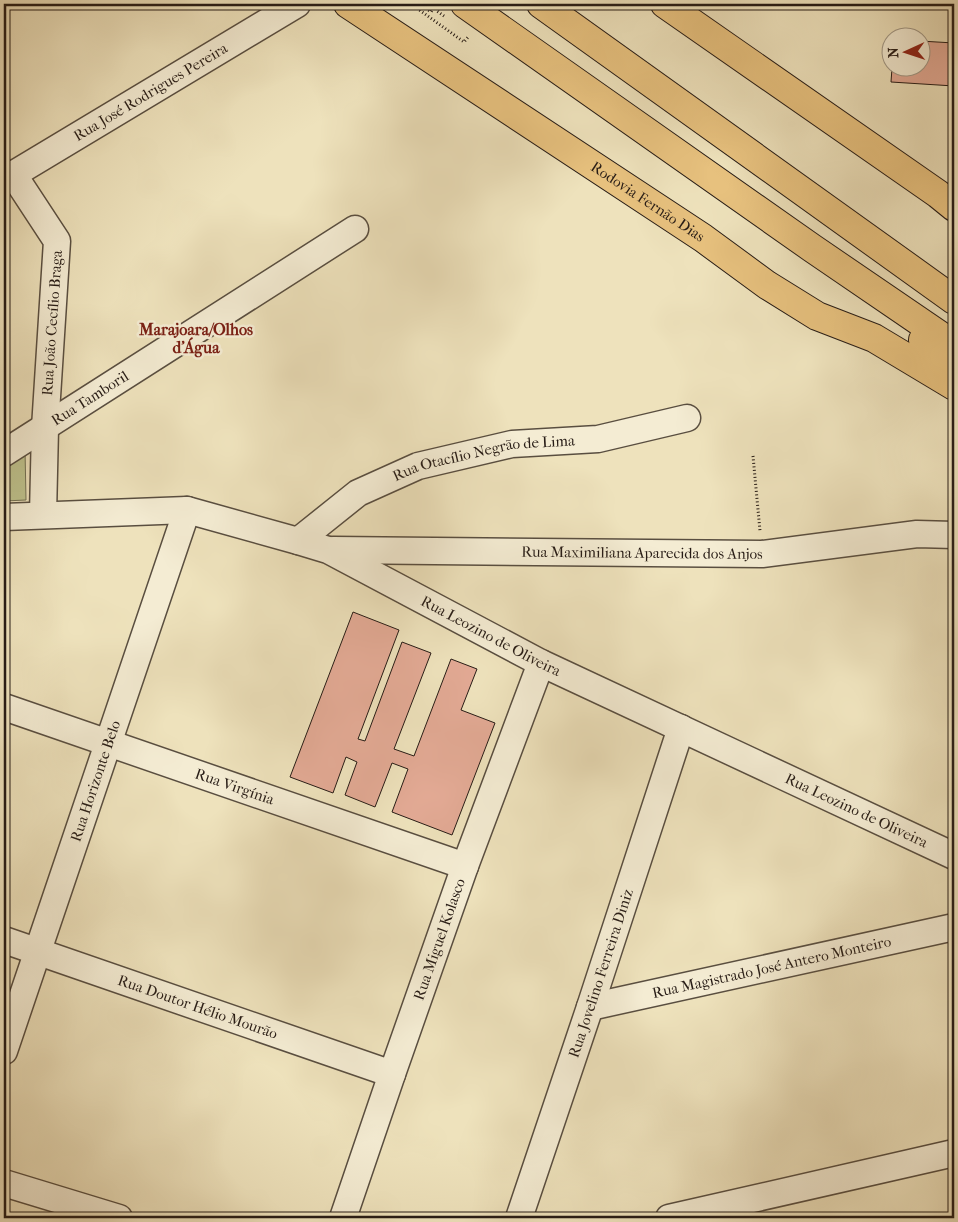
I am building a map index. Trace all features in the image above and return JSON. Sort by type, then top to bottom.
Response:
[{"type":"main road","name":"Rodovia Fernão Dias","points":[[348,4],[703,238],[767,285],[816,316],[874,338],[954,386]]},
{"type":"main road","points":[[541,4],[954,300]]},
{"type":"main road","points":[[665,4],[954,207]]},
{"type":"main road","points":[[455,10],[954,345]]},
{"type":"main road","points":[[812,248],[954,367]]},
{"type":"street","name":"Rua José Rodrigues Pereira","points":[[8,177],[298,4]]},
{"type":"street","name":"Rua João Cecílio Braga","points":[[8,177],[57,241],[45,428],[42,515]]},
{"type":"street","name":"Rua Tamboril","points":[[4,453],[355,230]]},
{"type":"street","name":"Rua Otacílio Negrão de Lima","points":[[298,541],[358,493],[418,466],[512,444],[598,439],[687,418]]},
{"type":"street","name":"Rua Leozino de Oliveira","points":[[4,517],[187,510],[328,550],[541,663],[954,856]]},
{"type":"street","name":"Rua Horizonte Belo","points":[[4,1051],[187,510]]},
{"type":"street","name":"Rua Maximiliana Aparecida dos Anjos","points":[[328,550],[762,554],[917,534],[954,535]]},
{"type":"street","name":"Rua Miguel Kolasco","points":[[343,1218],[465,866],[541,663]]},
{"type":"street","name":"Rua Virgínia","points":[[4,708],[465,866]]},
{"type":"street","name":"Rua Jovelino Ferreira Diniz","points":[[519,1218],[681,728]]},
{"type":"street","name":"Rua Magistrado José Antero Monteiro","points":[[590,1007],[954,927]]},
{"type":"street","name":"Rua Doutor Hélio Mourão","points":[[4,940],[392,1074]]},
{"type":"street","points":[[670,1218],[954,1153]]},
{"type":"street","points":[[4,1183],[119,1218]]},
{"type":"path","points":[[412,4],[464,42],[470,34]]},
{"type":"path","points":[[420,4],[431,12],[436,4]]},
{"type":"path","points":[[427,4],[433,8]]},
{"type":"path","points":[[442,4],[437,11],[455,10]]},
{"type":"path","points":[[753,456],[762,554]]},
{"type":"green space","points":[[25,449],[26,500],[4,501],[4,466]]},
{"type":"building","points":[[930,42],[954,43],[954,86],[891,82],[891,78],[930,78]]},
{"type":"building","points":[[353,612],[399,630],[358,739],[365,741],[402,642],[431,653],[394,749],[414,756],[451,659],[477,669],[461,710],[495,723],[452,835],[392,812],[408,769],[392,763],[375,807],[345,795],[357,762],[346,757],[333,793],[290,777]]},
{"type":"district","name":"Marajoara/Olhos d'Água","points":[[196,338]]}]
